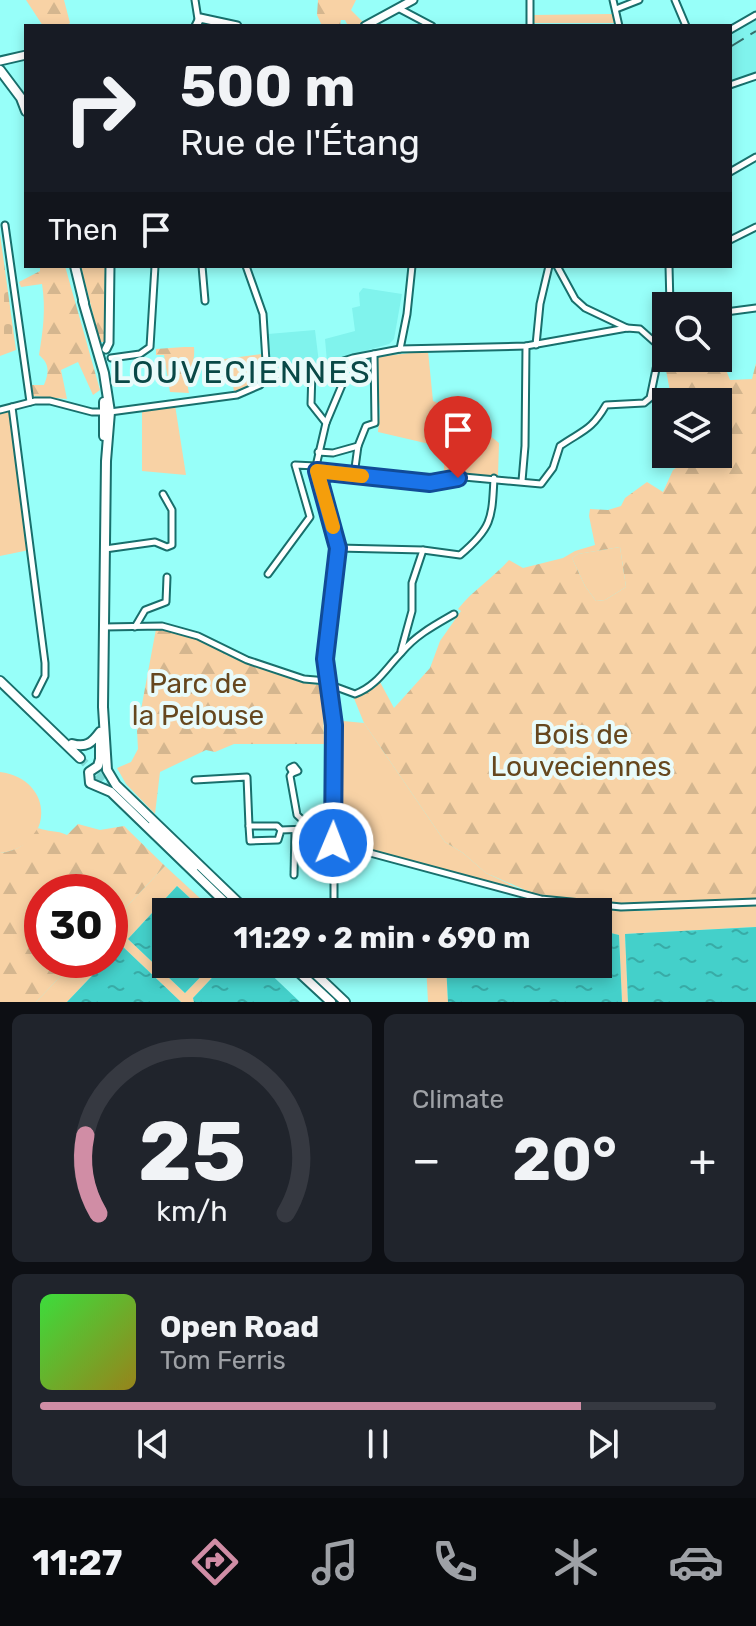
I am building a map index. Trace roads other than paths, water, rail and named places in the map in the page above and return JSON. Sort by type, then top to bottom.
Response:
[{"type":"main road","points":[[0,70],[24,106]]},
{"type":"main road","points":[[0,78],[24,109]]},
{"type":"main road","points":[[75,268],[104,373],[107,412],[102,770]]},
{"type":"main road","points":[[99,352],[107,412]]},
{"type":"main road","points":[[0,681],[102,770],[232,898]]},
{"type":"main road","points":[[29,707],[80,758]]},
{"type":"main road","points":[[29,707],[88,775],[92,785],[111,792],[221,898]]},
{"type":"main road","points":[[100,787],[105,785],[100,732],[103,707]]},
{"type":"main road","points":[[72,744],[81,747],[88,745],[100,732]]},
{"type":"main road","points":[[88,775],[102,770]]},
{"type":"main road","points":[[126,802],[232,898]]},
{"type":"main road","points":[[305,978],[331,1002]]},
{"type":"main road","points":[[321,978],[345,1002]]},
{"type":"street","points":[[195,0],[197,22],[217,24]]},
{"type":"street","points":[[369,24],[413,0]]},
{"type":"street","points":[[530,0],[530,24]]},
{"type":"street","points":[[613,0],[619,24]]},
{"type":"street","points":[[616,9],[639,0]]},
{"type":"street","points":[[675,0],[685,24]]},
{"type":"street","points":[[398,8],[428,24]]},
{"type":"street","points":[[732,29],[756,15]]},
{"type":"street","points":[[0,61],[24,55]]},
{"type":"street","points":[[732,84],[756,76]]},
{"type":"street","points":[[732,171],[756,157]]},
{"type":"street","points":[[5,225],[30,402]]},
{"type":"street","points":[[732,239],[756,227]]},
{"type":"street","points":[[110,268],[109,343],[99,352],[111,358],[140,354],[150,347],[155,268]]},
{"type":"street","points":[[202,268],[205,301]]},
{"type":"street","points":[[0,410],[30,402],[50,401],[107,412],[237,395],[261,385],[267,377],[263,314],[247,268]]},
{"type":"street","points":[[400,349],[412,268]]},
{"type":"street","points":[[536,345],[540,304],[549,268]]},
{"type":"street","points":[[558,268],[575,299],[585,308],[627,328]]},
{"type":"street","points":[[669,268],[670,292]]},
{"type":"street","points":[[732,311],[756,308]]},
{"type":"street","points":[[267,377],[312,371],[400,349],[526,346],[627,328],[640,329],[652,337]]},
{"type":"street","points":[[522,481],[526,346]]},
{"type":"street","points":[[354,475],[358,446],[366,426],[375,423],[374,354]]},
{"type":"street","points":[[104,373],[111,358]]},
{"type":"street","points":[[334,898],[334,725],[325,659],[338,548],[316,468],[326,423],[342,385],[336,364]]},
{"type":"street","points":[[312,371],[311,404],[326,423]]},
{"type":"street","points":[[268,574],[310,517],[295,465],[430,483],[462,477],[541,484],[553,468],[560,446],[578,437],[600,416],[606,405],[644,403],[650,398],[656,372]]},
{"type":"street","points":[[12,407],[45,663],[45,676],[36,694]]},
{"type":"street","points":[[318,452],[333,453],[358,446]]},
{"type":"street","points":[[338,548],[423,550],[460,555],[482,537],[492,514],[494,478]]},
{"type":"street","points":[[104,549],[155,542],[167,547],[172,545],[172,510],[163,494]]},
{"type":"street","points":[[401,652],[412,611],[412,583],[423,550]]},
{"type":"street","points":[[134,627],[145,610],[166,602],[167,577]]},
{"type":"street","points":[[103,627],[155,625],[198,636],[247,660],[304,679],[327,682],[355,694],[366,690],[386,672],[401,652],[423,632],[454,614]]},
{"type":"street","points":[[292,773],[297,815],[311,829]]},
{"type":"street","points":[[195,780],[247,777],[250,841],[278,840],[281,830]]},
{"type":"street","points":[[249,826],[277,826],[281,830],[333,828]]},
{"type":"street","points":[[294,875],[295,830]]},
{"type":"street","points":[[333,843],[541,899],[621,907],[756,902]]},
{"type":"water","points":[[177,886],[190,898],[166,898]]},
{"type":"water","points":[[152,913],[152,962],[128,939]]},
{"type":"water","points":[[756,927],[756,1002],[628,1002],[625,934]]},
{"type":"water","points":[[612,933],[619,935],[622,1002],[448,1002],[447,978],[612,978]]},
{"type":"water","points":[[128,952],[152,978],[181,1002],[67,1002],[90,978],[128,978]]},
{"type":"water","points":[[169,978],[199,978],[185,993]]},
{"type":"water","points":[[212,978],[275,978],[300,1002],[194,1002],[193,998]]},
{"type":"tunnel","points":[[80,758],[116,793]]},
{"type":"railway","points":[[732,46],[756,31]]},
{"type":"district","name":"LOUVECIENNES","points":[[242,372]]},
{"type":"park label","name":"Parc de la Pelouse","points":[[198,699]]},
{"type":"park label","name":"Bois de Louveciennes","points":[[581,750]]}]
